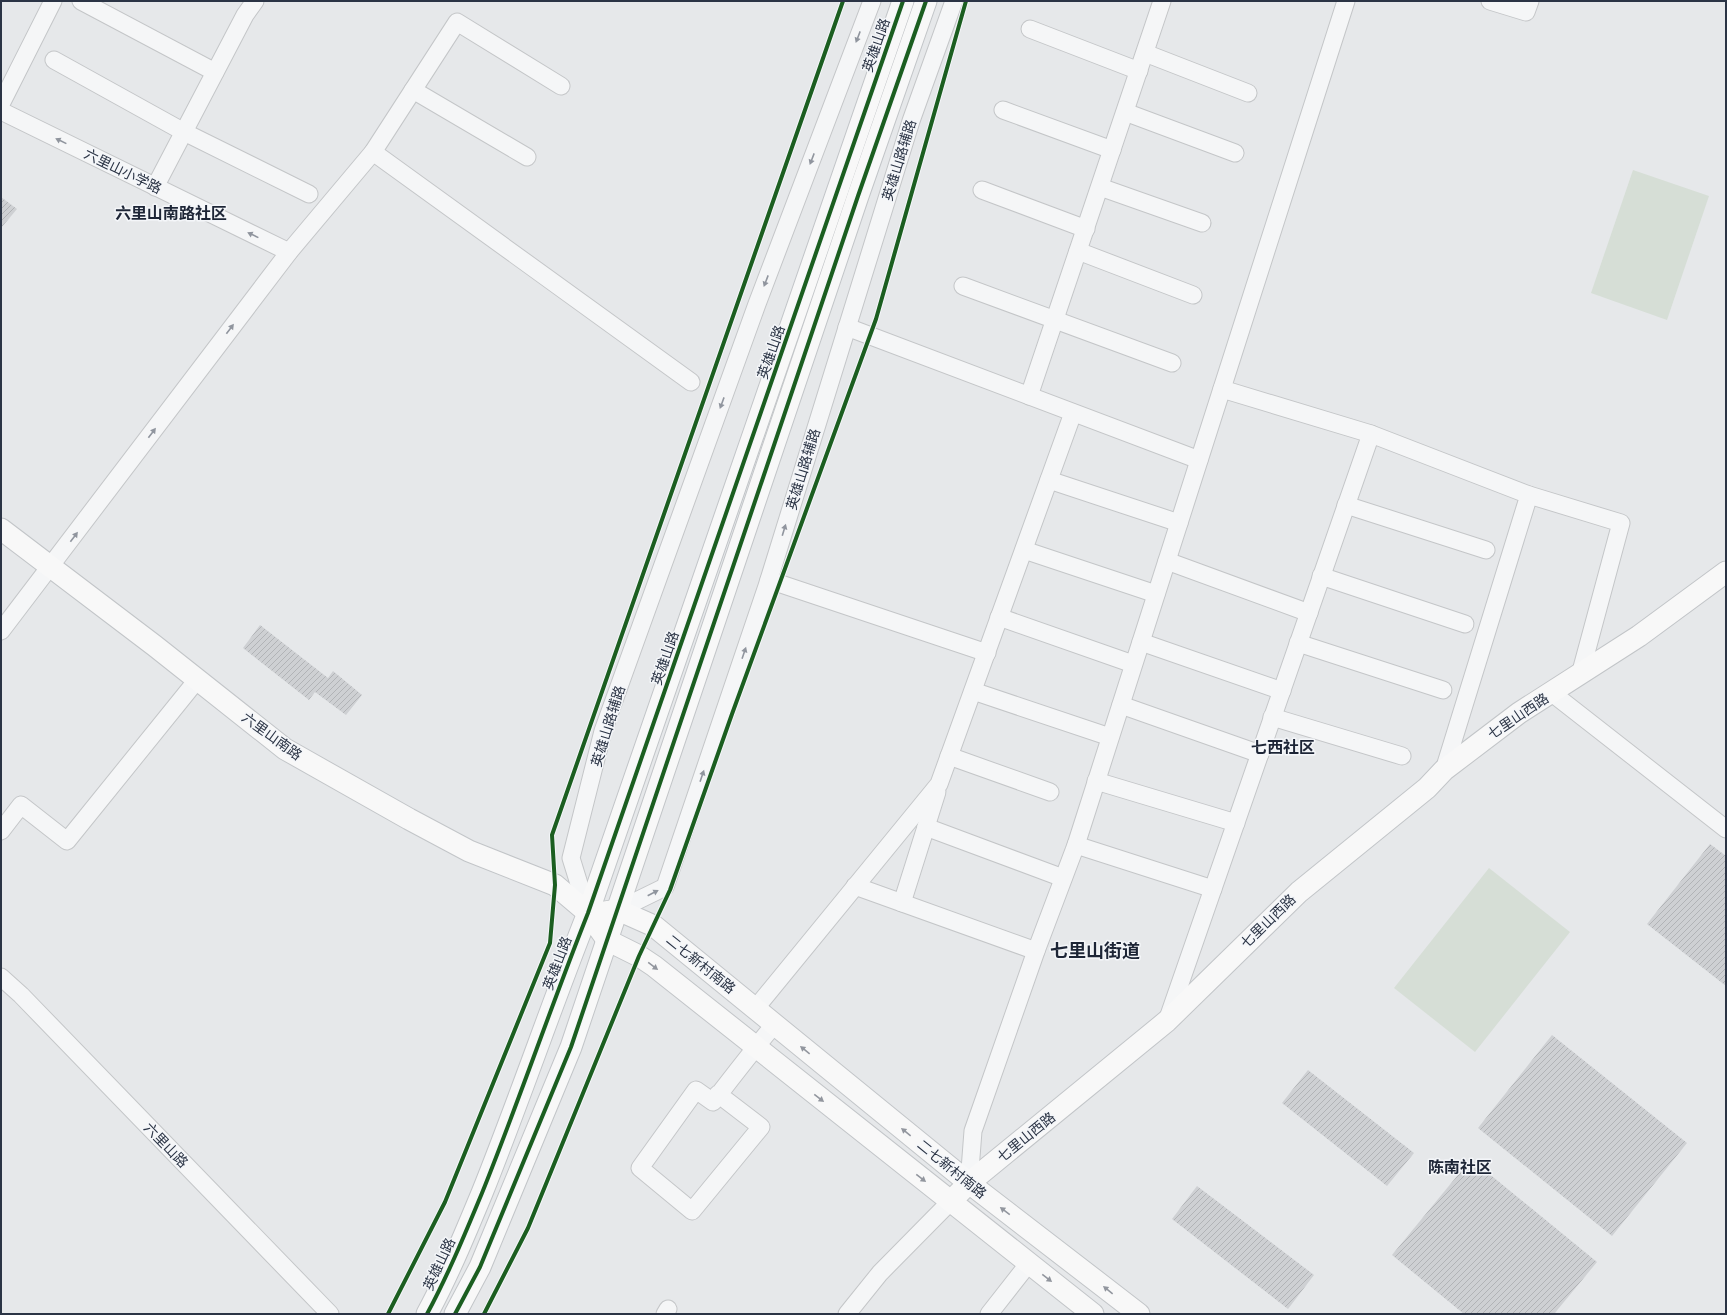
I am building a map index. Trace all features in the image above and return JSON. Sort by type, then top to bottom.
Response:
[{"type":"main road","name":"英雄山路","points":[[427,1314],[440,1291],[496,1158],[565,970],[588,913],[903,1]]},
{"type":"main road","points":[[455,1314],[480,1267],[571,1047],[858,196],[926,1]]},
{"type":"main road","name":"六里山南路","points":[[1,530],[155,646],[285,749],[469,851],[538,877],[554,885],[588,913]]},
{"type":"main road","name":"七里山西路","points":[[951,1201],[969,1183],[1167,1021],[1299,892],[1427,788],[1444,770],[1519,713],[1639,636],[1726,572]]},
{"type":"main road","name":"二七新村南路","points":[[1093,1314],[644,960],[607,940],[588,913],[618,910],[654,926],[969,1183],[1139,1314]]},
{"type":"street","points":[[1,104],[53,1]]},
{"type":"street","points":[[81,1],[215,72]]},
{"type":"street","points":[[155,187],[245,15],[255,1]]},
{"type":"street","name":"英雄山路辅路","points":[[588,913],[571,858],[603,731],[757,304],[872,1]]},
{"type":"street","name":"英雄山路辅路","points":[[618,910],[665,887],[769,580],[911,121],[954,1]]},
{"type":"street","points":[[1030,396],[1162,1]]},
{"type":"street","points":[[969,1183],[973,1131],[1036,951],[1076,845],[1346,1]]},
{"type":"street","points":[[1490,1],[1526,12],[1530,1]]},
{"type":"street","points":[[1,631],[288,252],[373,152],[457,22],[561,86]]},
{"type":"street","points":[[1030,29],[1139,71]]},
{"type":"street","points":[[1145,53],[1248,93]]},
{"type":"street","points":[[54,60],[184,132],[309,194]]},
{"type":"street","points":[[413,90],[527,157]]},
{"type":"street","points":[[1003,110],[1112,150]]},
{"type":"street","name":"六里山小学路","points":[[1,111],[288,252]]},
{"type":"street","points":[[1125,112],[1235,153]]},
{"type":"street","points":[[373,152],[691,382]]},
{"type":"street","points":[[1100,187],[1202,223]]},
{"type":"street","points":[[982,190],[1086,229]]},
{"type":"street","points":[[1078,251],[1193,295]]},
{"type":"street","points":[[963,286],[1172,363]]},
{"type":"street","points":[[847,327],[1199,460]]},
{"type":"street","points":[[1222,389],[1371,434],[1529,495],[1621,522],[1580,675]]},
{"type":"street","points":[[902,903],[939,784],[1073,413]]},
{"type":"street","points":[[1167,1021],[1371,434]]},
{"type":"street","points":[[1049,480],[1179,523]]},
{"type":"street","points":[[1444,770],[1529,495]]},
{"type":"street","points":[[1346,505],[1486,550]]},
{"type":"street","points":[[1024,550],[1156,594]]},
{"type":"street","points":[[1167,561],[1309,613]]},
{"type":"street","points":[[1321,576],[1465,624]]},
{"type":"street","points":[[769,580],[987,653]]},
{"type":"street","points":[[999,617],[1133,664]]},
{"type":"street","points":[[1141,642],[1282,691]]},
{"type":"street","points":[[1298,643],[1443,690]]},
{"type":"street","points":[[1,830],[21,805],[67,841],[197,680]]},
{"type":"street","points":[[973,691],[1110,737]]},
{"type":"street","points":[[1552,693],[1726,829]]},
{"type":"street","points":[[1121,705],[1260,754]]},
{"type":"street","points":[[1272,717],[1402,756]]},
{"type":"street","points":[[949,756],[1050,792]]},
{"type":"street","points":[[1096,781],[1236,823]]},
{"type":"street","points":[[755,1008],[939,784]]},
{"type":"street","points":[[926,828],[1064,878]]},
{"type":"street","points":[[1076,845],[1213,889]]},
{"type":"street","points":[[855,886],[1036,951]]},
{"type":"street","name":"六里山路","points":[[1,977],[21,995],[330,1314]]},
{"type":"street","points":[[718,1094],[760,1127],[692,1211],[640,1168],[696,1090],[713,1102],[718,1094],[774,1024]]},
{"type":"street","name":"七里山西路","points":[[847,1314],[880,1273],[951,1201]]},
{"type":"street","points":[[990,1314],[1029,1263]]},
{"type":"shaded area","points":[[1633,170],[1709,196],[1667,320],[1591,293]]},
{"type":"shaded area","points":[[1489,868],[1570,932],[1475,1052],[1394,988]]},
{"type":"building","points":[[1,197],[17,209],[1,228]]},
{"type":"building","points":[[260,625],[328,678],[333,671],[362,695],[346,715],[315,692],[309,700],[243,648]]},
{"type":"building","points":[[1710,844],[1726,856],[1726,986],[1647,924]]},
{"type":"building","points":[[1552,1035],[1687,1143],[1612,1236],[1478,1128]]},
{"type":"building","points":[[1308,1070],[1414,1153],[1387,1186],[1282,1103]]},
{"type":"building","points":[[1471,1159],[1597,1262],[1554,1314],[1464,1314],[1392,1255]]},
{"type":"building","points":[[1197,1186],[1314,1275],[1288,1309],[1172,1219]]},
{"type":"cycle path","points":[[388,1314],[445,1202],[550,943],[555,885],[552,835],[843,1]]},
{"type":"cycle path","points":[[427,1314],[463,1239],[482,1193],[588,913],[903,1]]},
{"type":"cycle path","points":[[455,1314],[480,1267],[571,1047],[858,196],[926,1]]},
{"type":"cycle path","points":[[484,1314],[528,1228],[639,956],[670,890],[732,714],[876,319],[966,1]]},
{"type":"district","name":"六里山南路社区","points":[[171,213]]},
{"type":"district","name":"七西社区","points":[[1283,747]]},
{"type":"district","name":"七里山街道","points":[[1095,951]]},
{"type":"district","name":"陈南社区","points":[[1460,1167]]}]
